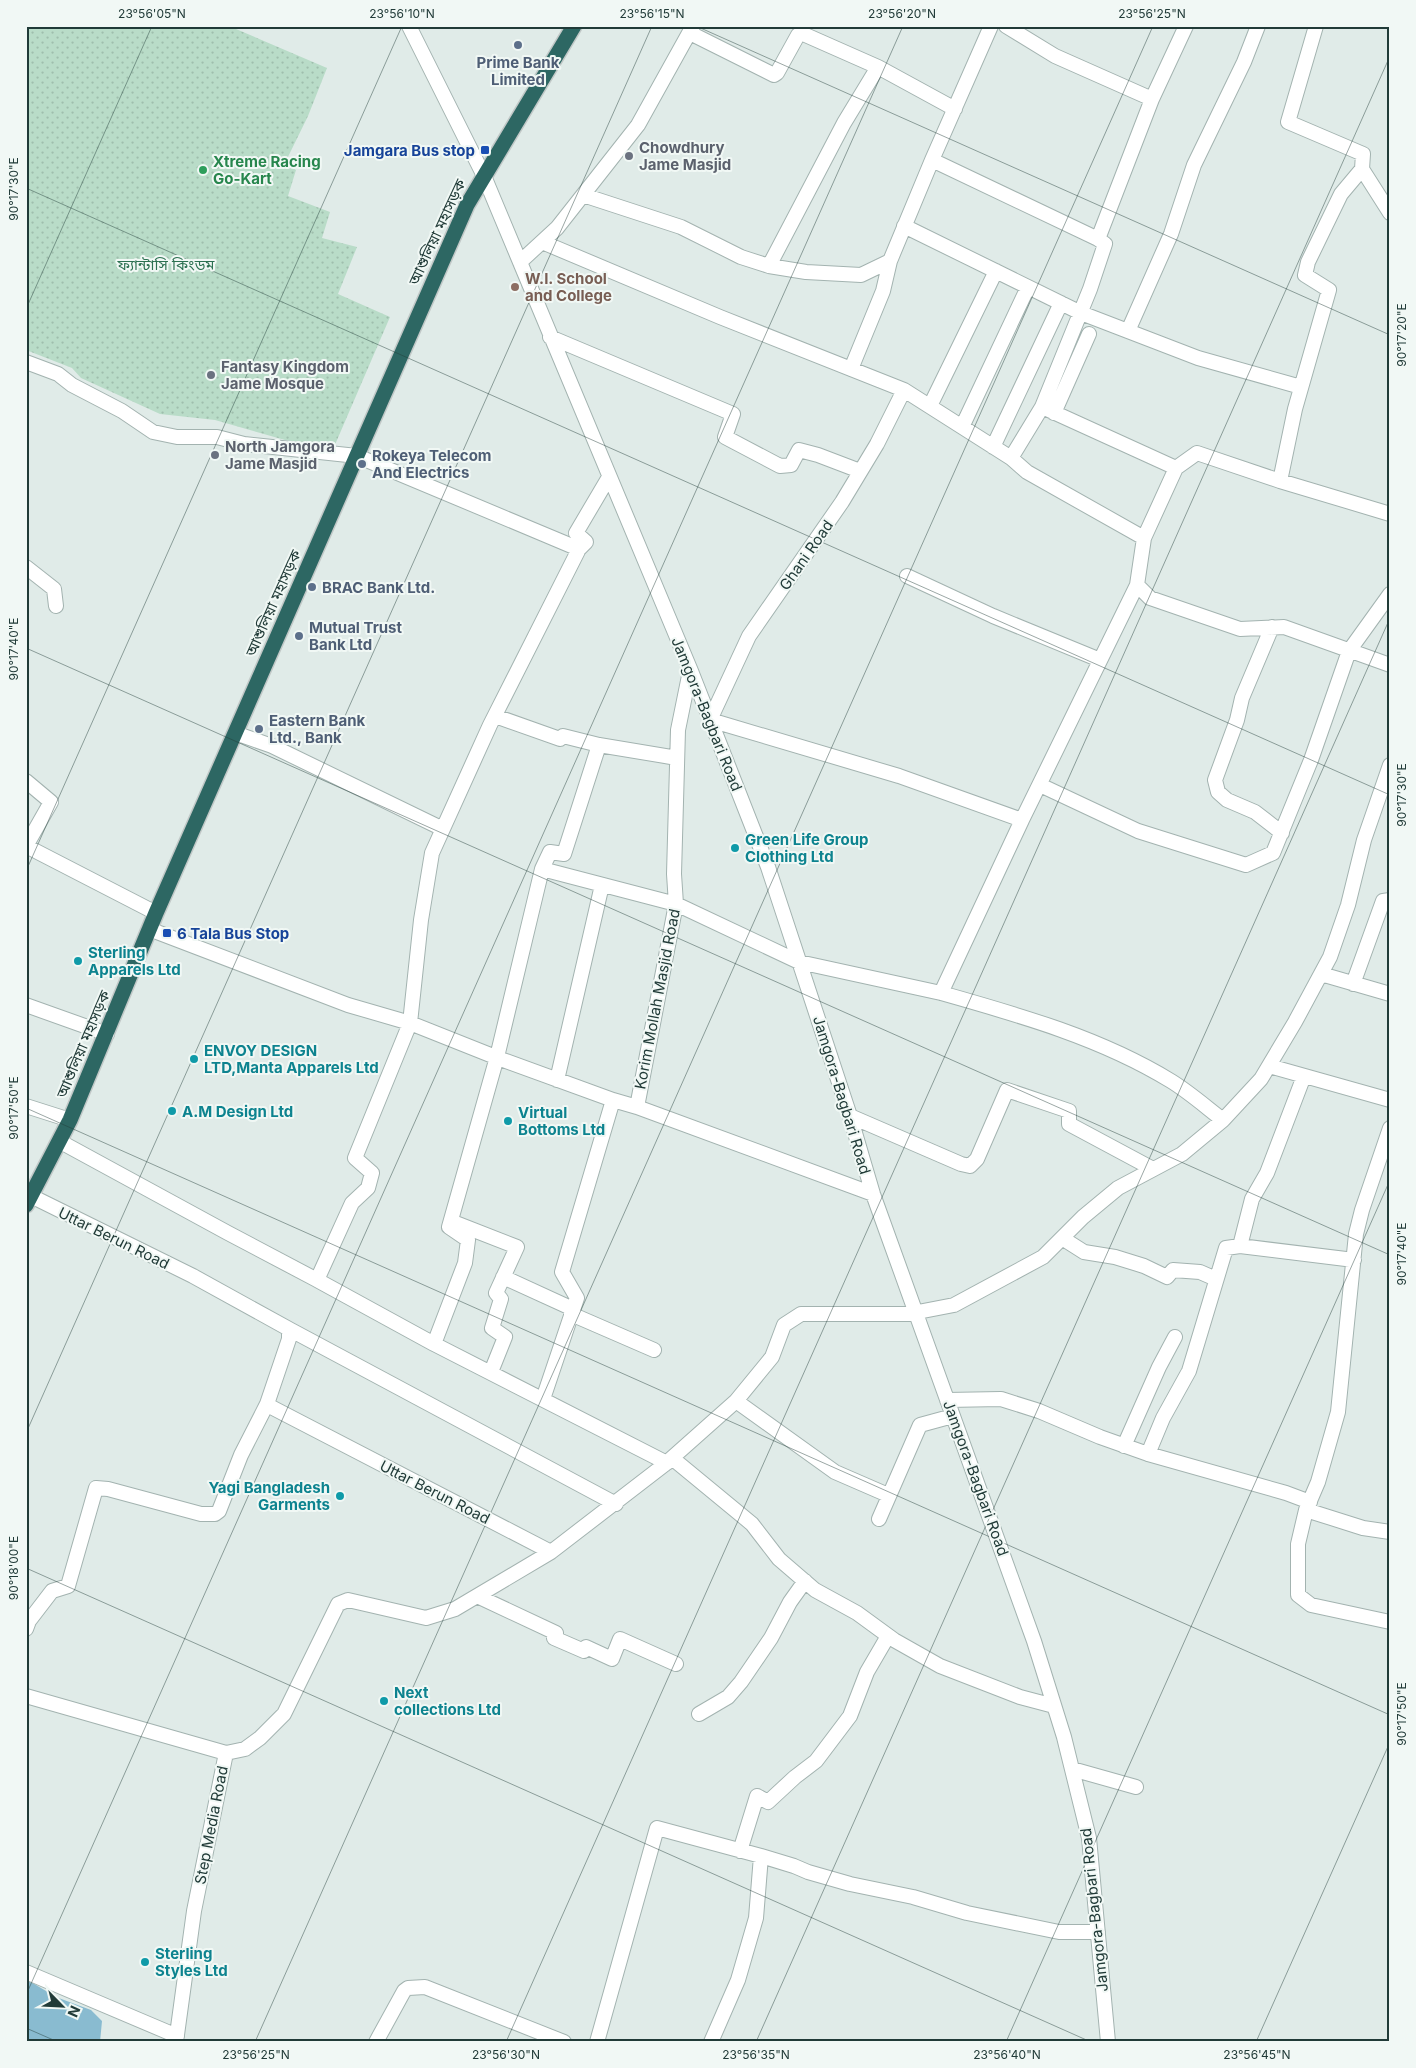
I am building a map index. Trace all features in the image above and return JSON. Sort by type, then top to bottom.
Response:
[{"type":"highway","name":"আশুলিয়া মহাসড়ক","points":[[29,1200],[70,1120],[149,929],[467,205],[574,26]]},
{"type":"street","name":"Jamgora-Bagbari Road","points":[[409,26],[484,176],[690,671],[768,867],[850,1116],[873,1194],[918,1314],[1034,1641],[1054,1706],[1089,1838],[1108,2042]]},
{"type":"street","points":[[851,369],[883,291],[890,261],[904,226],[992,26]]},
{"type":"street","points":[[1006,26],[1055,56],[1152,99]]},
{"type":"street","points":[[1098,239],[1152,99],[1186,26]]},
{"type":"street","points":[[1128,331],[1171,234],[1194,165],[1244,62],[1258,26]]},
{"type":"street","points":[[1316,26],[1288,122],[1362,154],[1362,169],[1390,213]]},
{"type":"street","points":[[520,262],[556,228],[638,125],[691,30],[774,75],[801,33],[878,67],[955,109]]},
{"type":"street","points":[[770,266],[844,123],[878,67]]},
{"type":"street","points":[[932,160],[1106,244],[1080,313],[1048,410]]},
{"type":"street","points":[[1280,481],[1301,387],[1329,290],[1305,275],[1308,262],[1341,194],[1362,169]]},
{"type":"street","points":[[583,195],[681,227],[741,257],[770,266],[806,272],[861,275],[890,261]]},
{"type":"street","points":[[904,226],[1080,313],[1198,358],[1301,387]]},
{"type":"street","points":[[542,242],[720,317],[904,390],[1011,458],[1027,472],[1144,538]]},
{"type":"street","points":[[930,406],[996,271]]},
{"type":"street","points":[[962,427],[1028,287]]},
{"type":"street","points":[[994,447],[1061,303]]},
{"type":"street","points":[[1011,458],[1048,410],[1089,334]]},
{"type":"street","points":[[550,337],[733,414],[725,437],[780,466],[791,465],[799,450],[818,454],[860,471]]},
{"type":"street","points":[[26,362],[58,374],[72,386],[122,411],[153,432],[177,437],[216,437],[244,444],[356,456],[579,549]]},
{"type":"street","name":"Ghani Road","points":[[710,720],[749,636],[842,502],[877,444],[904,390]]},
{"type":"street","points":[[1048,410],[1176,468]]},
{"type":"street","points":[[941,993],[1022,820],[1137,585],[1144,538],[1176,468],[1197,453],[1280,481],[1390,514]]},
{"type":"street","points":[[317,1280],[352,1203],[368,1188],[372,1173],[355,1158],[410,1024],[421,920],[432,853],[495,716],[579,549],[586,542],[576,533],[609,477]]},
{"type":"street","points":[[26,567],[54,589],[56,606]]},
{"type":"street","points":[[907,576],[993,616],[1100,660]]},
{"type":"street","points":[[1137,585],[1150,598],[1240,629],[1284,627],[1390,665]]},
{"type":"street","points":[[1040,785],[1138,831],[1246,865],[1273,853],[1311,760],[1349,651],[1390,594]]},
{"type":"street","points":[[1272,627],[1242,698],[1238,720],[1215,780],[1218,792],[1223,796],[1255,812],[1282,833]]},
{"type":"street","name":"Korim Mollah Masjid Road","points":[[543,1399],[577,1298],[562,1272],[613,1100],[636,1107],[676,904],[674,874],[678,730],[690,671]]},
{"type":"street","points":[[495,716],[560,739],[563,736],[600,745],[677,758]]},
{"type":"street","points":[[710,720],[899,776],[1022,820]]},
{"type":"street","points":[[235,733],[272,746],[443,829]]},
{"type":"street","points":[[434,1344],[465,1263],[468,1240],[449,1227],[496,1057],[542,869],[550,852],[564,854],[600,745]]},
{"type":"street","points":[[226,1753],[245,1749],[260,1738],[284,1714],[338,1604],[348,1600],[426,1618],[455,1609],[551,1552],[670,1461],[736,1401],[772,1357],[784,1325],[801,1314],[918,1314],[923,1311],[954,1306],[1043,1257],[1083,1217],[1118,1188],[1182,1154],[1223,1120],[1261,1079],[1296,1022],[1330,957],[1348,905],[1364,840],[1390,765]]},
{"type":"street","points":[[26,781],[51,802],[26,846],[156,913]]},
{"type":"street","points":[[542,869],[676,904],[799,962],[941,993],[1022,1016],[1114,1051],[1172,1081],[1223,1120]]},
{"type":"street","points":[[557,1080],[602,885]]},
{"type":"street","points":[[1353,984],[1383,901],[1390,900]]},
{"type":"street","points":[[149,929],[348,1005],[410,1024],[613,1100]]},
{"type":"street","points":[[1320,974],[1390,994]]},
{"type":"street","points":[[26,1005],[107,1034]]},
{"type":"street","points":[[1269,1066],[1390,1100]]},
{"type":"street","points":[[1240,1246],[1252,1199],[1267,1174],[1304,1076]]},
{"type":"street","points":[[850,1116],[961,1164],[970,1166],[977,1159],[1007,1090],[1069,1112],[1069,1124],[1153,1169]]},
{"type":"street","points":[[26,1106],[70,1120]]},
{"type":"street","points":[[636,1107],[873,1194]]},
{"type":"street","points":[[1390,1128],[1362,1210],[1356,1234],[1338,1412],[1298,1544],[1298,1595],[1311,1605],[1390,1622]]},
{"type":"street","points":[[59,1140],[434,1344],[670,1461],[752,1524],[779,1559],[815,1590],[857,1613],[888,1636],[940,1666],[1020,1698],[1054,1706]]},
{"type":"street","name":"Uttar Berun Road","points":[[29,1200],[193,1276],[616,1504]]},
{"type":"street","points":[[450,1222],[517,1247],[496,1293],[501,1299],[492,1328],[505,1337],[491,1372]]},
{"type":"street","points":[[1062,1238],[1084,1252],[1115,1257],[1167,1277],[1172,1270],[1200,1272],[1216,1279]]},
{"type":"street","points":[[1148,1454],[1163,1418],[1189,1371],[1226,1248],[1240,1246],[1354,1260]]},
{"type":"street","points":[[503,1278],[654,1350]]},
{"type":"street","points":[[26,1629],[29,1621],[52,1590],[68,1586],[96,1488],[108,1488],[201,1514],[215,1514],[219,1511],[241,1455],[267,1404],[289,1339],[289,1329]]},
{"type":"street","points":[[1124,1446],[1159,1367],[1175,1337]]},
{"type":"street","points":[[947,1400],[1001,1399],[1039,1411],[1148,1454],[1286,1493],[1308,1506],[1362,1528],[1390,1532]]},
{"type":"street","points":[[736,1401],[835,1472],[888,1496]]},
{"type":"street","name":"Uttar Berun Road","points":[[267,1404],[551,1552]]},
{"type":"street","points":[[879,1518],[920,1425],[953,1416]]},
{"type":"street","points":[[699,1714],[728,1697],[741,1682],[771,1638],[790,1602],[805,1581]]},
{"type":"street","points":[[477,1596],[556,1634],[554,1638],[584,1651],[586,1648],[612,1659],[620,1639],[676,1664]]},
{"type":"street","points":[[740,1851],[757,1796],[768,1802],[816,1761],[850,1716],[868,1672],[888,1636]]},
{"type":"street","name":"Step Media Road","points":[[26,1696],[226,1753],[194,1911],[177,2039]]},
{"type":"street","points":[[1072,1769],[1136,1787]]},
{"type":"street","points":[[596,2042],[657,1828],[761,1856],[833,1879],[967,1913],[1059,1932],[1098,1932]]},
{"type":"street","points":[[711,2042],[738,1980],[756,1918],[761,1856]]},
{"type":"street","points":[[26,1972],[177,2039]]},
{"type":"street","points":[[376,2042],[404,1992],[408,1988],[424,1986],[564,2042]]},
{"type":"green space","name":"ফ্যান্টাসি কিংডম","points":[[26,26],[229,26],[327,68],[308,116],[285,163],[296,170],[288,196],[330,212],[322,238],[357,247],[338,294],[390,317],[334,447],[285,440],[215,420],[160,414],[81,378],[72,368],[26,350]]},
{"type":"water","points":[[26,1979],[56,1997],[91,2010],[102,2021],[100,2042],[26,2042]]},
{"type":"place","name":"Prime Bank Limited","points":[[518,45]]},
{"type":"place","name":"Jamgara Bus stop","points":[[485,150]]},
{"type":"place","name":"Chowdhury Jame Masjid","points":[[629,156]]},
{"type":"place","name":"Xtreme Racing Go-Kart","points":[[203,170]]},
{"type":"place","name":"W.I. School and College","points":[[515,287]]},
{"type":"place","name":"Fantasy Kingdom Jame Mosque","points":[[211,375]]},
{"type":"place","name":"North Jamgora Jame Masjid","points":[[215,455]]},
{"type":"place","name":"Rokeya Telecom And Electrics","points":[[362,464]]},
{"type":"place","name":"BRAC Bank Ltd.","points":[[312,587]]},
{"type":"place","name":"Mutual Trust Bank Ltd","points":[[299,636]]},
{"type":"place","name":"Eastern Bank Ltd., Bank","points":[[259,729]]},
{"type":"place","name":"Green Life Group Clothing Ltd","points":[[735,848]]},
{"type":"place","name":"6 Tala Bus Stop","points":[[167,933]]},
{"type":"place","name":"Sterling Apparels Ltd","points":[[78,961]]},
{"type":"place","name":"ENVOY DESIGN LTD,Manta Apparels Ltd","points":[[194,1059]]},
{"type":"place","name":"A.M Design Ltd","points":[[172,1111]]},
{"type":"place","name":"Virtual Bottoms Ltd","points":[[508,1121]]},
{"type":"place","name":"Yagi Bangladesh Garments","points":[[340,1496]]},
{"type":"place","name":"Next collections Ltd","points":[[384,1701]]},
{"type":"place","name":"Sterling Styles Ltd","points":[[145,1962]]}]
